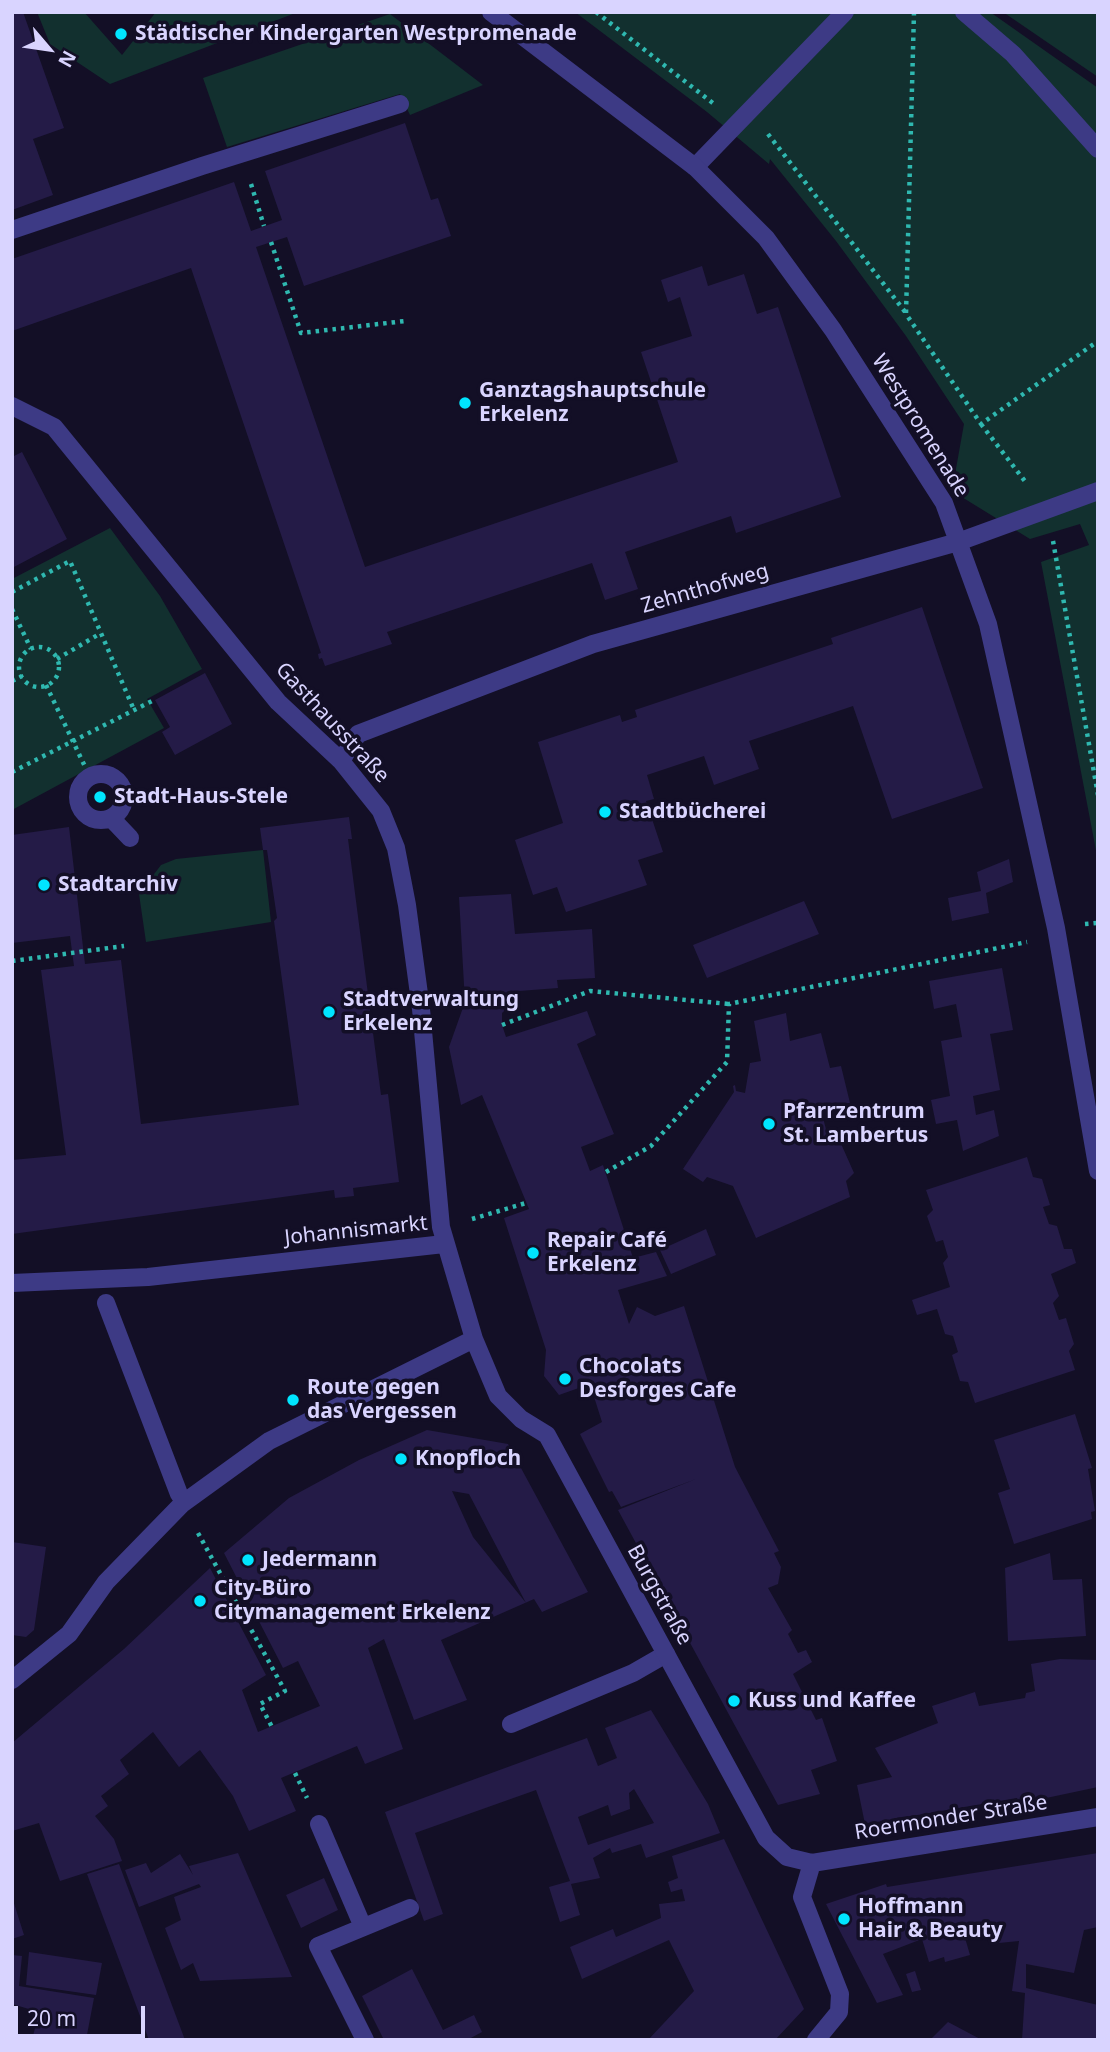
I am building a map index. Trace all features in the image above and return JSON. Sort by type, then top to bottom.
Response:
[{"type":"street","name":"Westpromenade","points":[[491,12],[695,167],[766,238],[833,330],[944,503],[988,624],[1056,928],[1098,1171]]},
{"type":"street","points":[[695,167],[845,12]]},
{"type":"street","points":[[964,12],[1013,54],[1098,149]]},
{"type":"street","points":[[12,230],[241,153],[400,104]]},
{"type":"street","name":"Gasthausstraße","points":[[12,406],[54,427],[278,702],[341,761],[381,811],[396,848],[407,905],[421,1009],[443,1236]]},
{"type":"street","name":"Zehnthofweg","points":[[341,761],[358,733],[593,644],[958,542],[1098,491]]},
{"type":"street","points":[[100,774],[119,782],[124,802],[111,818],[102,821],[83,812],[78,793],[90,777],[100,774]]},
{"type":"street","points":[[111,818],[130,838]]},
{"type":"street","name":"Johannismarkt","points":[[12,1283],[148,1277],[443,1236],[474,1339]]},
{"type":"street","points":[[106,1303],[180,1499]]},
{"type":"street","points":[[12,1680],[69,1634],[106,1582],[180,1499],[270,1441],[474,1339]]},
{"type":"street","name":"Burgstraße","points":[[474,1339],[498,1396],[521,1419],[547,1435],[766,1838],[787,1857],[812,1863]]},
{"type":"street","points":[[511,1724],[634,1673],[666,1654]]},
{"type":"street","name":"Roermonder Straße","points":[[812,1863],[1098,1817]]},
{"type":"street","points":[[319,1824],[363,1927]]},
{"type":"street","points":[[812,1863],[802,1896],[840,1994],[839,2012],[816,2040]]},
{"type":"street","points":[[366,2040],[318,1945],[410,1908]]},
{"type":"path","points":[[596,12],[743,116],[906,314],[981,424],[1047,510],[1098,795]]},
{"type":"path","points":[[906,314],[914,12]]},
{"type":"path","points":[[241,153],[264,226]]},
{"type":"path","points":[[271,242],[301,333],[405,321]]},
{"type":"path","points":[[981,424],[1098,341]]},
{"type":"path","points":[[12,592],[70,561],[134,710]]},
{"type":"path","points":[[12,609],[31,649]]},
{"type":"path","points":[[57,659],[101,633]]},
{"type":"path","points":[[31,649],[46,649],[57,659],[57,675],[46,685],[30,684],[22,676],[21,661],[31,649]]},
{"type":"path","points":[[12,681],[22,676]]},
{"type":"path","points":[[46,685],[90,777]]},
{"type":"path","points":[[12,772],[152,701]]},
{"type":"path","points":[[502,1025],[590,991],[729,1004],[1019,945],[1056,928]]},
{"type":"path","points":[[12,961],[124,946]]},
{"type":"path","points":[[606,1172],[651,1146],[727,1062],[729,1004]]},
{"type":"path","points":[[443,1236],[526,1203]]},
{"type":"path","points":[[180,1499],[285,1691],[260,1704],[272,1727]]},
{"type":"green space","points":[[37,12],[84,12],[122,55],[156,12],[298,12],[110,84],[50,44]]},
{"type":"green space","points":[[575,12],[836,12],[818,51],[854,12],[990,12],[1098,88],[1098,861],[1041,562],[1089,545],[1080,524],[1030,539],[952,491],[964,424],[906,336],[836,241],[770,159],[769,164],[707,112]]},
{"type":"green space","points":[[1003,12],[1098,12],[1098,77]]},
{"type":"green space","points":[[390,14],[483,85],[410,115],[400,94],[227,147],[203,78]]},
{"type":"green space","points":[[110,528],[160,596],[202,669],[147,699],[164,728],[12,810],[12,579]]},
{"type":"green space","points":[[263,850],[271,922],[146,942],[139,894],[161,865],[176,859]]},
{"type":"building","points":[[12,12],[23,12],[64,128],[33,139],[53,195],[12,210]]},
{"type":"building","points":[[405,123],[431,200],[438,198],[451,236],[304,286],[287,237],[256,247],[365,567],[678,462],[641,352],[692,336],[680,297],[668,302],[661,280],[702,266],[708,286],[744,274],[757,314],[778,307],[841,497],[736,533],[731,516],[625,552],[638,589],[605,600],[592,563],[387,632],[392,644],[325,666],[322,658],[319,659],[318,654],[321,653],[191,268],[12,331],[12,259],[234,182],[251,231],[282,220],[265,171]]},
{"type":"building","points":[[22,452],[67,539],[12,568],[12,457]]},
{"type":"building","points":[[922,607],[983,788],[892,819],[853,706],[749,741],[759,769],[714,785],[704,756],[647,775],[654,799],[646,801],[663,852],[638,860],[647,885],[566,912],[557,887],[533,895],[515,840],[563,823],[538,742],[620,715],[622,722],[637,717],[635,710],[833,644],[831,638]]},
{"type":"building","points":[[205,673],[232,724],[175,755],[162,732],[170,727],[155,700]]},
{"type":"building","points":[[349,817],[352,839],[348,839],[381,1095],[388,1094],[399,1182],[353,1188],[354,1196],[335,1198],[334,1190],[12,1234],[12,1160],[66,1155],[41,970],[74,966],[70,936],[12,943],[12,835],[69,827],[85,964],[121,960],[141,1124],[299,1105],[274,921],[277,918],[267,850],[263,850],[260,828]]},
{"type":"building","points":[[1009,859],[1013,882],[986,893],[989,913],[952,921],[948,898],[981,891],[977,872]]},
{"type":"building","points":[[511,894],[515,934],[592,929],[595,978],[557,980],[558,988],[519,991],[519,997],[502,1013],[502,1025],[506,1037],[587,1011],[596,1035],[577,1044],[614,1134],[581,1147],[590,1171],[603,1165],[633,1258],[656,1252],[667,1276],[618,1290],[629,1324],[637,1307],[655,1316],[684,1306],[735,1467],[779,1551],[774,1553],[781,1567],[778,1584],[768,1588],[792,1630],[788,1634],[798,1653],[806,1650],[812,1662],[793,1674],[816,1720],[822,1718],[837,1761],[811,1770],[820,1794],[778,1805],[618,1510],[696,1479],[621,1507],[612,1491],[609,1492],[580,1434],[602,1422],[590,1384],[559,1395],[544,1376],[546,1350],[504,1218],[529,1209],[482,1095],[461,1105],[449,1047],[465,1002],[459,897]]},
{"type":"building","points":[[804,901],[819,934],[707,978],[693,945]]},
{"type":"building","points":[[1002,968],[1013,1030],[990,1034],[1000,1090],[973,1096],[976,1115],[994,1110],[999,1136],[963,1151],[957,1120],[936,1124],[931,1100],[950,1096],[941,1041],[962,1037],[956,1004],[934,1009],[929,981]]},
{"type":"building","name":"Pfarrzentrum St. Lambertus","points":[[786,1013],[790,1041],[821,1033],[830,1068],[841,1066],[850,1103],[821,1110],[829,1141],[838,1137],[854,1173],[846,1181],[850,1197],[756,1238],[733,1186],[707,1177],[703,1182],[683,1169],[734,1092],[733,1086],[735,1085],[736,1091],[745,1093],[750,1063],[761,1061],[754,1021]]},
{"type":"building","points":[[1027,1157],[1033,1177],[1042,1179],[1050,1205],[1043,1207],[1049,1224],[1057,1226],[1064,1249],[1072,1249],[1076,1263],[1051,1274],[1059,1296],[1053,1303],[1059,1320],[1066,1318],[1074,1344],[1069,1351],[1075,1370],[975,1403],[968,1382],[960,1381],[952,1355],[958,1352],[953,1336],[945,1334],[937,1309],[917,1315],[912,1300],[950,1287],[943,1263],[948,1257],[943,1240],[936,1242],[927,1216],[933,1210],[926,1190]]},
{"type":"building","points":[[706,1229],[716,1255],[671,1274],[660,1250]]},
{"type":"building","points":[[1075,1414],[1092,1468],[1088,1469],[1095,1511],[1091,1512],[1092,1519],[1014,1544],[998,1493],[1010,1489],[994,1440]]},
{"type":"building","points":[[427,1430],[508,1444],[588,1592],[542,1612],[534,1599],[526,1603],[441,1640],[467,1700],[414,1720],[384,1639],[368,1648],[403,1749],[365,1764],[357,1746],[281,1778],[296,1811],[249,1831],[233,1796],[200,1750],[179,1767],[153,1732],[120,1760],[129,1774],[101,1796],[108,1806],[95,1816],[114,1839],[122,1861],[60,1881],[39,1823],[12,1831],[12,1743],[124,1649],[210,1568],[266,1675],[242,1690],[258,1732],[320,1706],[298,1661],[283,1668],[224,1553],[289,1498],[359,1460]],"holes":[[[452,1491],[469,1494],[526,1603],[473,1537]]]},
{"type":"building","points":[[12,1542],[46,1547],[34,1630],[26,1637],[12,1635]]},
{"type":"building","points":[[1050,1553],[1053,1580],[1082,1579],[1086,1636],[1008,1641],[1005,1568]]},
{"type":"building","points":[[1060,1659],[1098,1660],[1098,1787],[1018,1804],[1017,1798],[865,1824],[857,1785],[892,1777],[875,1748],[938,1723],[932,1706],[975,1692],[979,1706],[1025,1698],[1026,1693],[1035,1691],[1031,1664]]},
{"type":"building","points":[[651,1710],[708,1804],[720,1833],[646,1858],[641,1844],[612,1853],[610,1848],[593,1858],[600,1878],[571,1884],[580,1915],[560,1922],[549,1887],[570,1881],[536,1790],[415,1833],[443,1914],[424,1921],[385,1812],[587,1738],[598,1766],[617,1758],[605,1728]],"holes":[[[634,1789],[654,1823],[588,1845],[578,1817],[608,1805],[611,1816],[630,1809],[629,1793]]]},
{"type":"building","points":[[724,1839],[804,2009],[775,2040],[648,2040],[694,1991],[669,1940],[582,1979],[570,1947],[613,1929],[616,1937],[661,1918],[659,1904],[685,1901],[682,1889],[671,1892],[668,1882],[678,1878],[672,1856]]},
{"type":"building","points":[[238,1853],[292,1977],[200,1981],[193,1963],[181,1970],[165,1928],[181,1920],[174,1897],[201,1887],[199,1884],[139,1907],[125,1870],[146,1863],[151,1873],[180,1854],[193,1875],[189,1866]]},
{"type":"building","points":[[1098,1853],[1098,1927],[1084,1930],[1074,1973],[1026,1964],[1026,1988],[1098,2005],[1097,2040],[1022,2040],[1025,1993],[1012,1991],[1019,1941],[999,1943],[998,1926],[963,1931],[970,1955],[945,1962],[944,1957],[929,1962],[922,1939],[883,1954],[903,1995],[877,2003],[826,1904],[886,1884],[887,1887]]},
{"type":"building","points":[[119,1864],[185,2040],[149,2040],[87,1874]]},
{"type":"building","points":[[324,1878],[338,1910],[301,1928],[286,1895]]},
{"type":"building","points":[[12,1897],[24,1935],[12,1939]]},
{"type":"building","points":[[29,1952],[102,1963],[96,1995],[26,1985]]},
{"type":"building","points":[[12,1955],[22,1956],[19,1986],[94,1998],[86,2040],[32,2040],[39,2012],[12,2004]]},
{"type":"building","points":[[412,1969],[443,2030],[474,2015],[482,2032],[467,2040],[384,2040],[362,1996]]},
{"type":"building","points":[[915,1971],[921,1990],[912,1992],[906,1974]]},
{"type":"building","points":[[948,2022],[982,2040],[930,2040]]},
{"type":"place","name":"Städtischer Kindergarten Westpromenade","points":[[121,34]]},
{"type":"place","name":"Ganztagshauptschule Erkelenz","points":[[465,403]]},
{"type":"place","name":"Stadt-Haus-Stele","points":[[100,797]]},
{"type":"place","name":"Stadtbücherei","points":[[605,812]]},
{"type":"place","name":"Stadtarchiv","points":[[44,885]]},
{"type":"place","name":"Stadtverwaltung Erkelenz","points":[[329,1012]]},
{"type":"place","name":"Pfarrzentrum St. Lambertus","points":[[769,1124]]},
{"type":"place","name":"Repair Café Erkelenz","points":[[533,1253]]},
{"type":"place","name":"Chocolats Desforges Cafe","points":[[565,1379]]},
{"type":"place","name":"Route gegen das Vergessen","points":[[293,1400]]},
{"type":"place","name":"Knopfloch","points":[[401,1459]]},
{"type":"place","name":"Jedermann","points":[[248,1560]]},
{"type":"place","name":"City-Büro Citymanagement Erkelenz","points":[[200,1601]]},
{"type":"place","name":"Kuss und Kaffee","points":[[734,1701]]},
{"type":"place","name":"Hoffmann Hair & Beauty","points":[[844,1919]]}]
